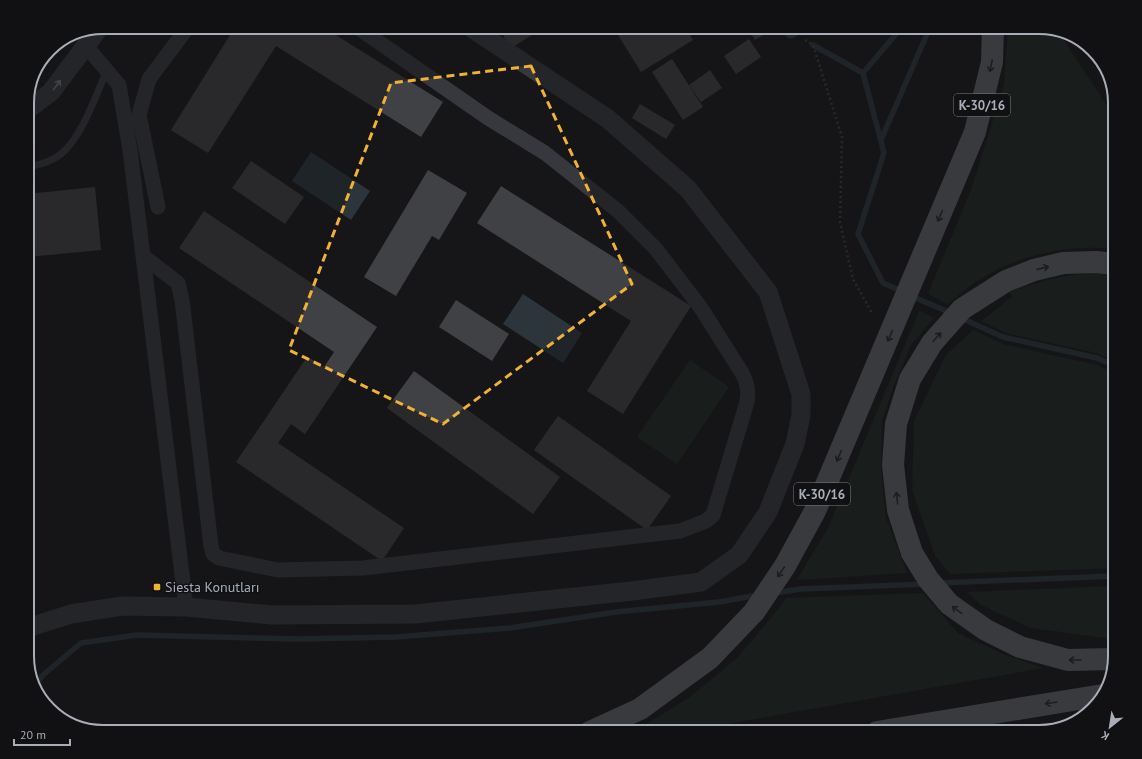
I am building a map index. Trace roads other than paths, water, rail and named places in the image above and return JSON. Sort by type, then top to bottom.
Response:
[{"type":"highway","name":"K-30/16","points":[[605,725],[640,709],[710,658],[754,612],[785,566],[815,511],[975,132],[992,62],[993,34]]},
{"type":"highway","points":[[1108,263],[1063,263],[1034,270],[1006,281],[962,309],[932,343],[910,379],[896,424],[893,465],[898,510],[912,553],[928,579],[949,604],[986,630],[1020,647],[1068,660],[1108,659]]},
{"type":"highway","points":[[920,725],[1094,696]]},
{"type":"street","points":[[158,207],[139,115],[149,79],[183,34]]},
{"type":"street","points":[[143,256],[178,284],[182,300],[210,546],[213,554],[219,558],[278,570],[363,568],[680,531],[706,521],[713,515],[749,392],[742,373],[701,308],[656,249],[618,210],[545,152],[488,118],[367,34]]},
{"type":"street","points":[[34,626],[71,614],[122,606],[186,607],[272,615],[415,614],[632,592],[701,582],[739,555],[768,512],[795,444],[801,415],[800,394],[768,292],[688,189],[608,119],[480,34]]},
{"type":"street","points":[[34,105],[51,92],[94,35]]},
{"type":"street","points":[[86,46],[119,84],[130,150],[186,607]]},
{"type":"lane","points":[[34,166],[52,160],[70,145],[85,118],[107,70]]},
{"type":"waterway","points":[[863,73],[896,34]]},
{"type":"waterway","points":[[881,140],[927,34]]},
{"type":"waterway","points":[[813,45],[863,73],[884,153],[858,234],[883,283],[904,292]]},
{"type":"waterway","points":[[911,296],[951,313]]},
{"type":"waterway","points":[[961,318],[1003,337],[1097,358],[1108,363]]},
{"type":"waterway","points":[[938,583],[1108,576]]},
{"type":"waterway","points":[[775,593],[800,589],[926,584]]},
{"type":"waterway","points":[[38,681],[43,675],[81,643],[137,635],[299,639],[396,637],[510,628],[616,612],[719,602],[758,595]]},
{"type":"place","name":"Siesta Konutları","points":[[157,587]]}]
